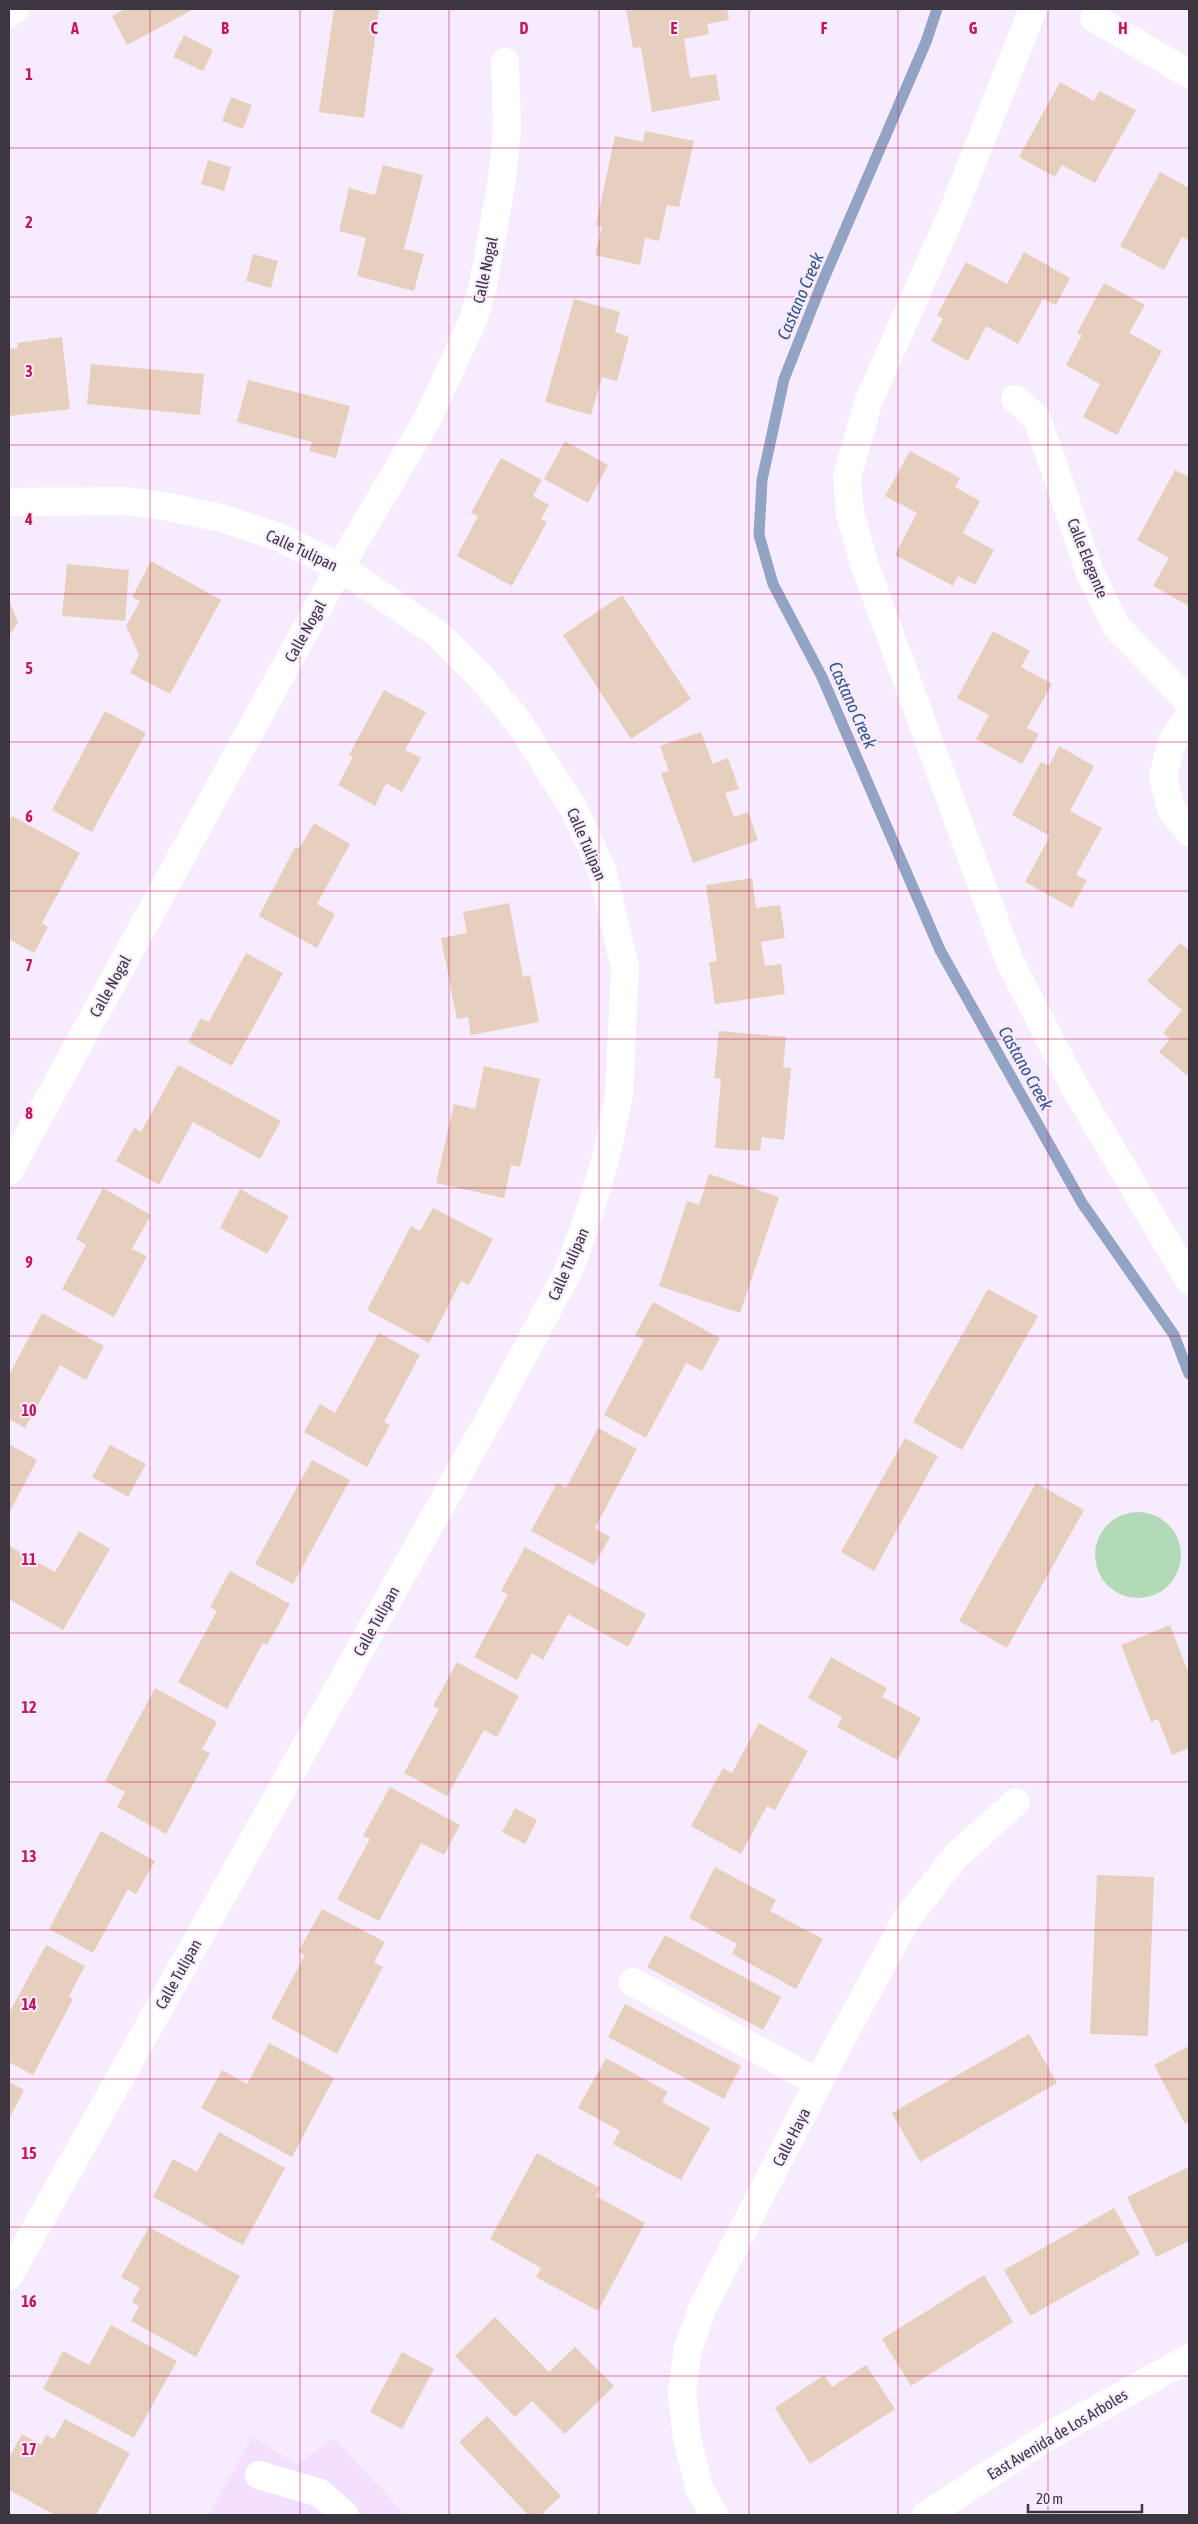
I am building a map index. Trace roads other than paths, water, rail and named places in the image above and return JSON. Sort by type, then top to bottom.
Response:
[{"type":"street","points":[[9,14],[15,9]]},
{"type":"street","points":[[1033,9],[953,210],[869,400],[847,476],[850,514],[865,566],[1009,960],[1074,1086],[1189,1280]]},
{"type":"street","points":[[1094,18],[1189,74]]},
{"type":"street","name":"Calle Nogal","points":[[9,1171],[340,567],[428,418],[473,320],[483,286],[502,180],[507,130],[505,62]]},
{"type":"street","name":"Calle Elegante","points":[[1015,399],[1036,418],[1090,573],[1116,626],[1189,702]]},
{"type":"street","name":"Calle Tulipan","points":[[9,502],[124,501],[164,506],[221,518],[280,537],[340,567],[439,635],[480,676],[517,720],[574,809],[602,870],[624,967],[619,1095],[605,1161],[569,1270],[483,1429],[9,2276]]},
{"type":"street","points":[[1189,716],[1172,741],[1163,776],[1171,809],[1189,832]]},
{"type":"street","name":"Calle Haya","points":[[714,2515],[698,2488],[687,2438],[682,2392],[688,2350],[702,2309],[906,1920],[955,1857],[1016,1802]]},
{"type":"street","points":[[633,1982],[819,2083]]},
{"type":"street","name":"East Avenida de Los Arboles","points":[[926,2515],[1052,2434],[1189,2358]]},
{"type":"street","points":[[259,2475],[320,2493],[346,2515]]},
{"type":"waterway","name":"Castano Creek","points":[[937,9],[926,42],[822,283],[784,379],[762,480],[759,535],[773,584],[822,677],[940,950],[1082,1203],[1174,1335],[1189,1374]]}]
